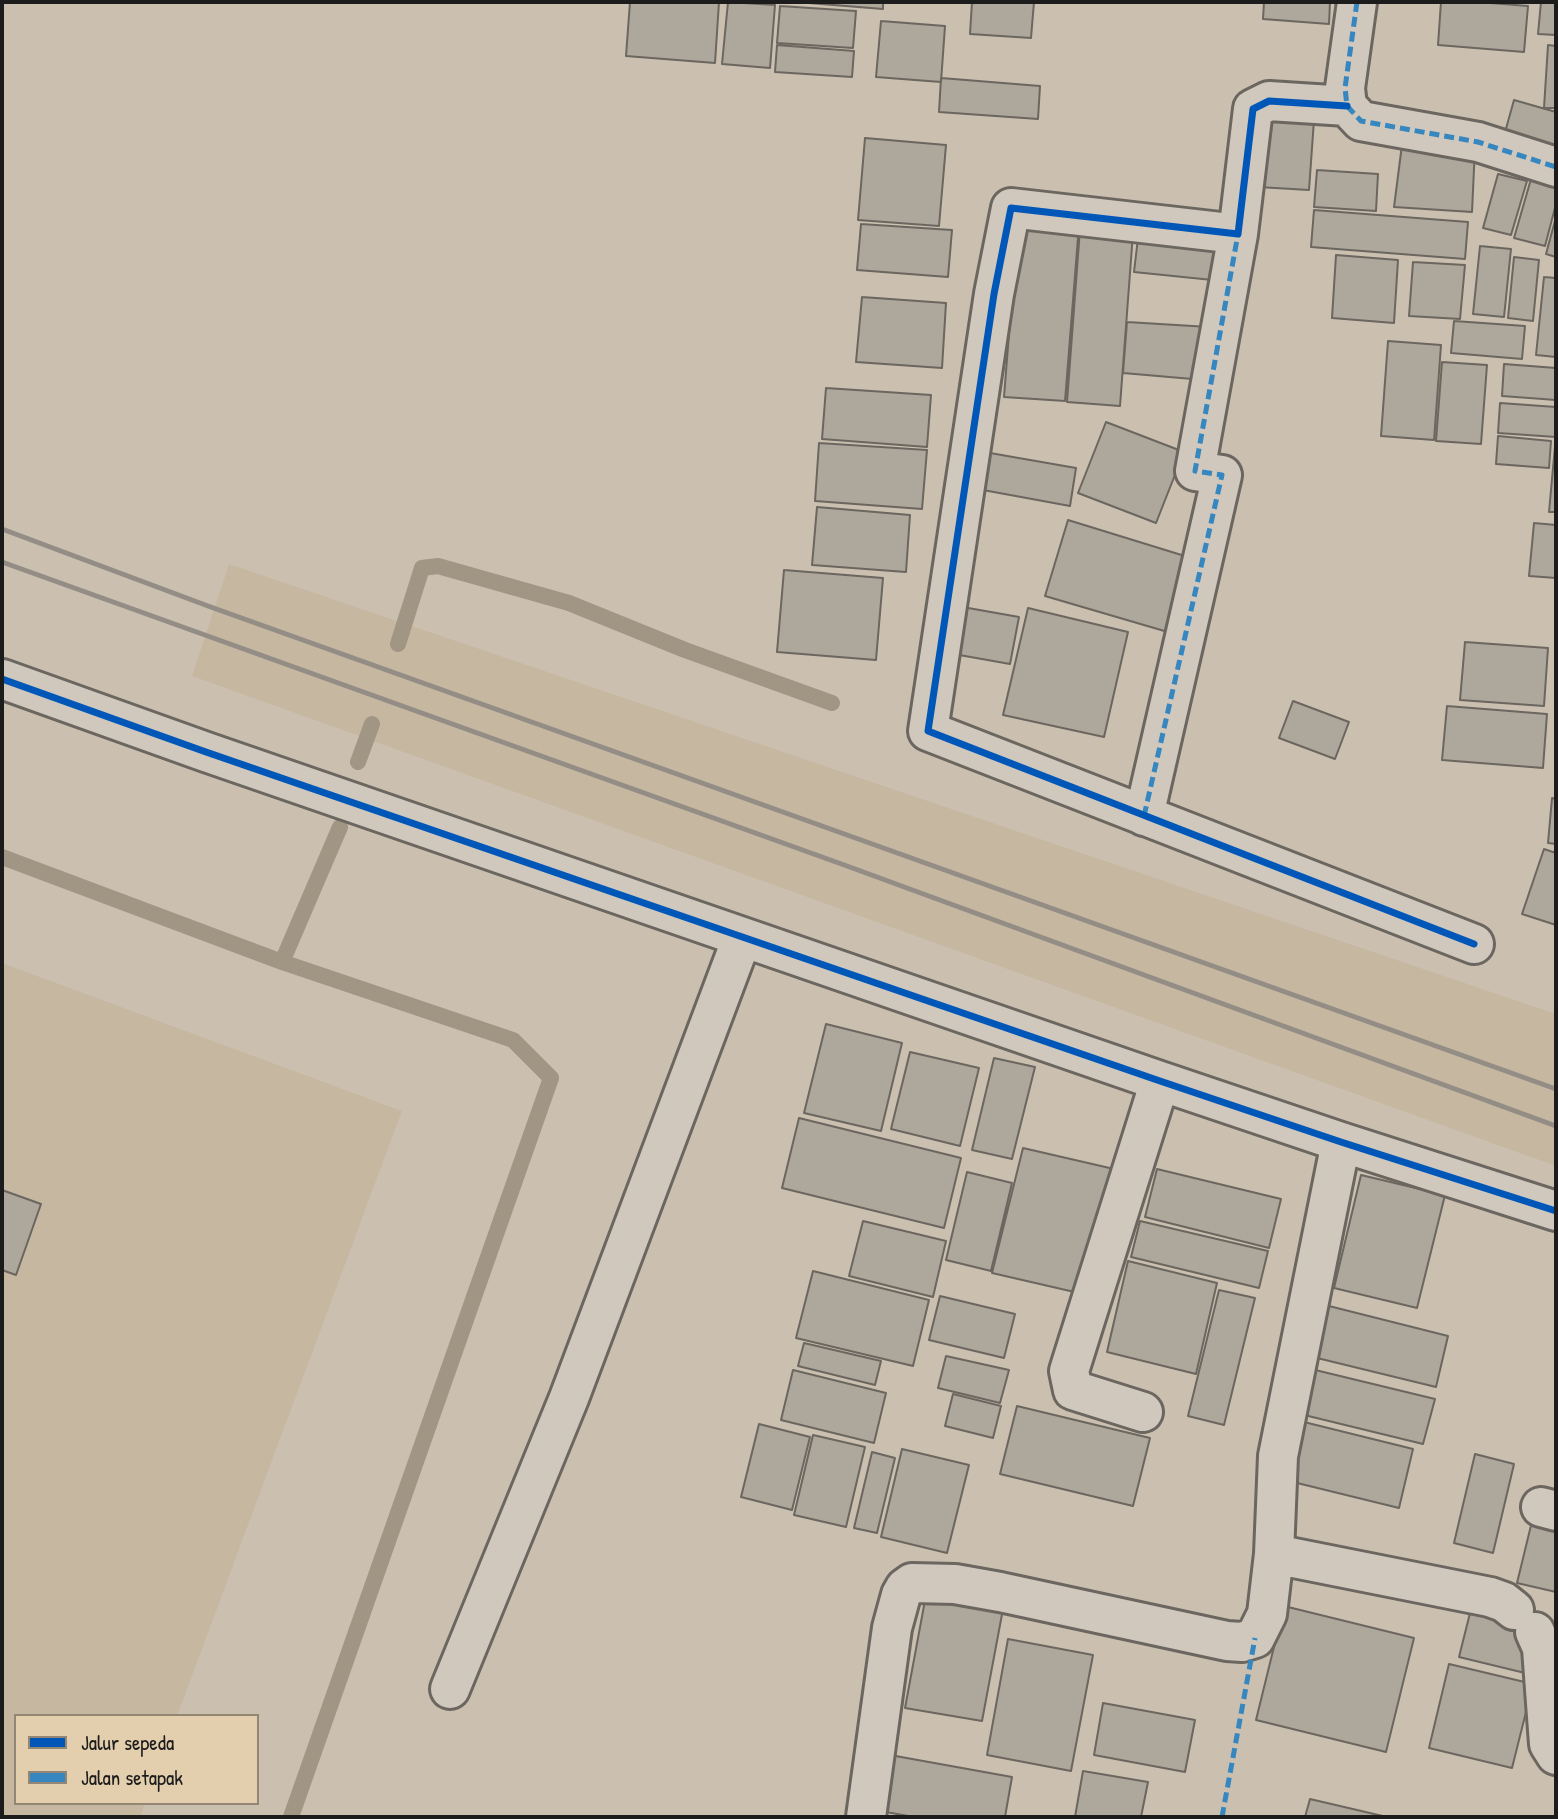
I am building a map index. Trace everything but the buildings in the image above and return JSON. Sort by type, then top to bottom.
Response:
[{"type":"street","points":[[1357,2],[1345,88],[1347,106],[1361,121],[1478,142],[1556,167]]},
{"type":"street","points":[[1144,816],[1222,475],[1195,471],[1238,234],[1253,109],[1269,101],[1347,106]]},
{"type":"street","points":[[1238,234],[1011,208],[994,294],[928,731],[1474,944]]},
{"type":"street","points":[[2,679],[742,938],[1340,1142],[1556,1211]]},
{"type":"street","points":[[450,1689],[569,1398],[742,938]]},
{"type":"street","points":[[1143,1412],[1073,1390],[1069,1371],[1160,1081]]},
{"type":"street","points":[[866,1817],[892,1628],[901,1595],[912,1583],[954,1584],[978,1588],[1227,1641],[1242,1642],[1255,1638],[1267,1614],[1274,1554],[1278,1456],[1340,1142]]},
{"type":"street","points":[[1274,1554],[1504,1602],[1525,1621],[1542,1648],[1549,1744],[1556,1755]]},
{"type":"shaded area","points":[[229,564],[1556,1014],[1556,1166],[192,676]]},
{"type":"shaded area","points":[[2,963],[402,1111],[178,1714],[14,1714],[14,1805],[144,1805],[140,1817],[2,1817]]},
{"type":"waterway","points":[[398,644],[422,568],[438,566],[569,603],[685,650],[832,703]]},
{"type":"waterway","points":[[358,762],[372,724]]},
{"type":"waterway","points":[[282,962],[340,827]]},
{"type":"waterway","points":[[2,857],[282,962],[513,1040],[551,1078],[291,1817]]},
{"type":"railway","points":[[2,529],[208,606],[1556,1089]]},
{"type":"railway","points":[[2,562],[847,866],[1556,1126]]},
{"type":"marked path","points":[[1357,2],[1345,88],[1347,106],[1361,121],[1478,142],[1556,167]]},
{"type":"marked path","points":[[1144,816],[1222,475],[1195,471],[1238,234]]},
{"type":"marked path","points":[[1222,1817],[1255,1638]]},
{"type":"cycle path","points":[[1347,106],[1269,101],[1253,109],[1238,234],[1011,208],[994,294],[928,731],[1474,944]]},
{"type":"cycle path","points":[[2,679],[1160,1081],[1556,1211]]}]
